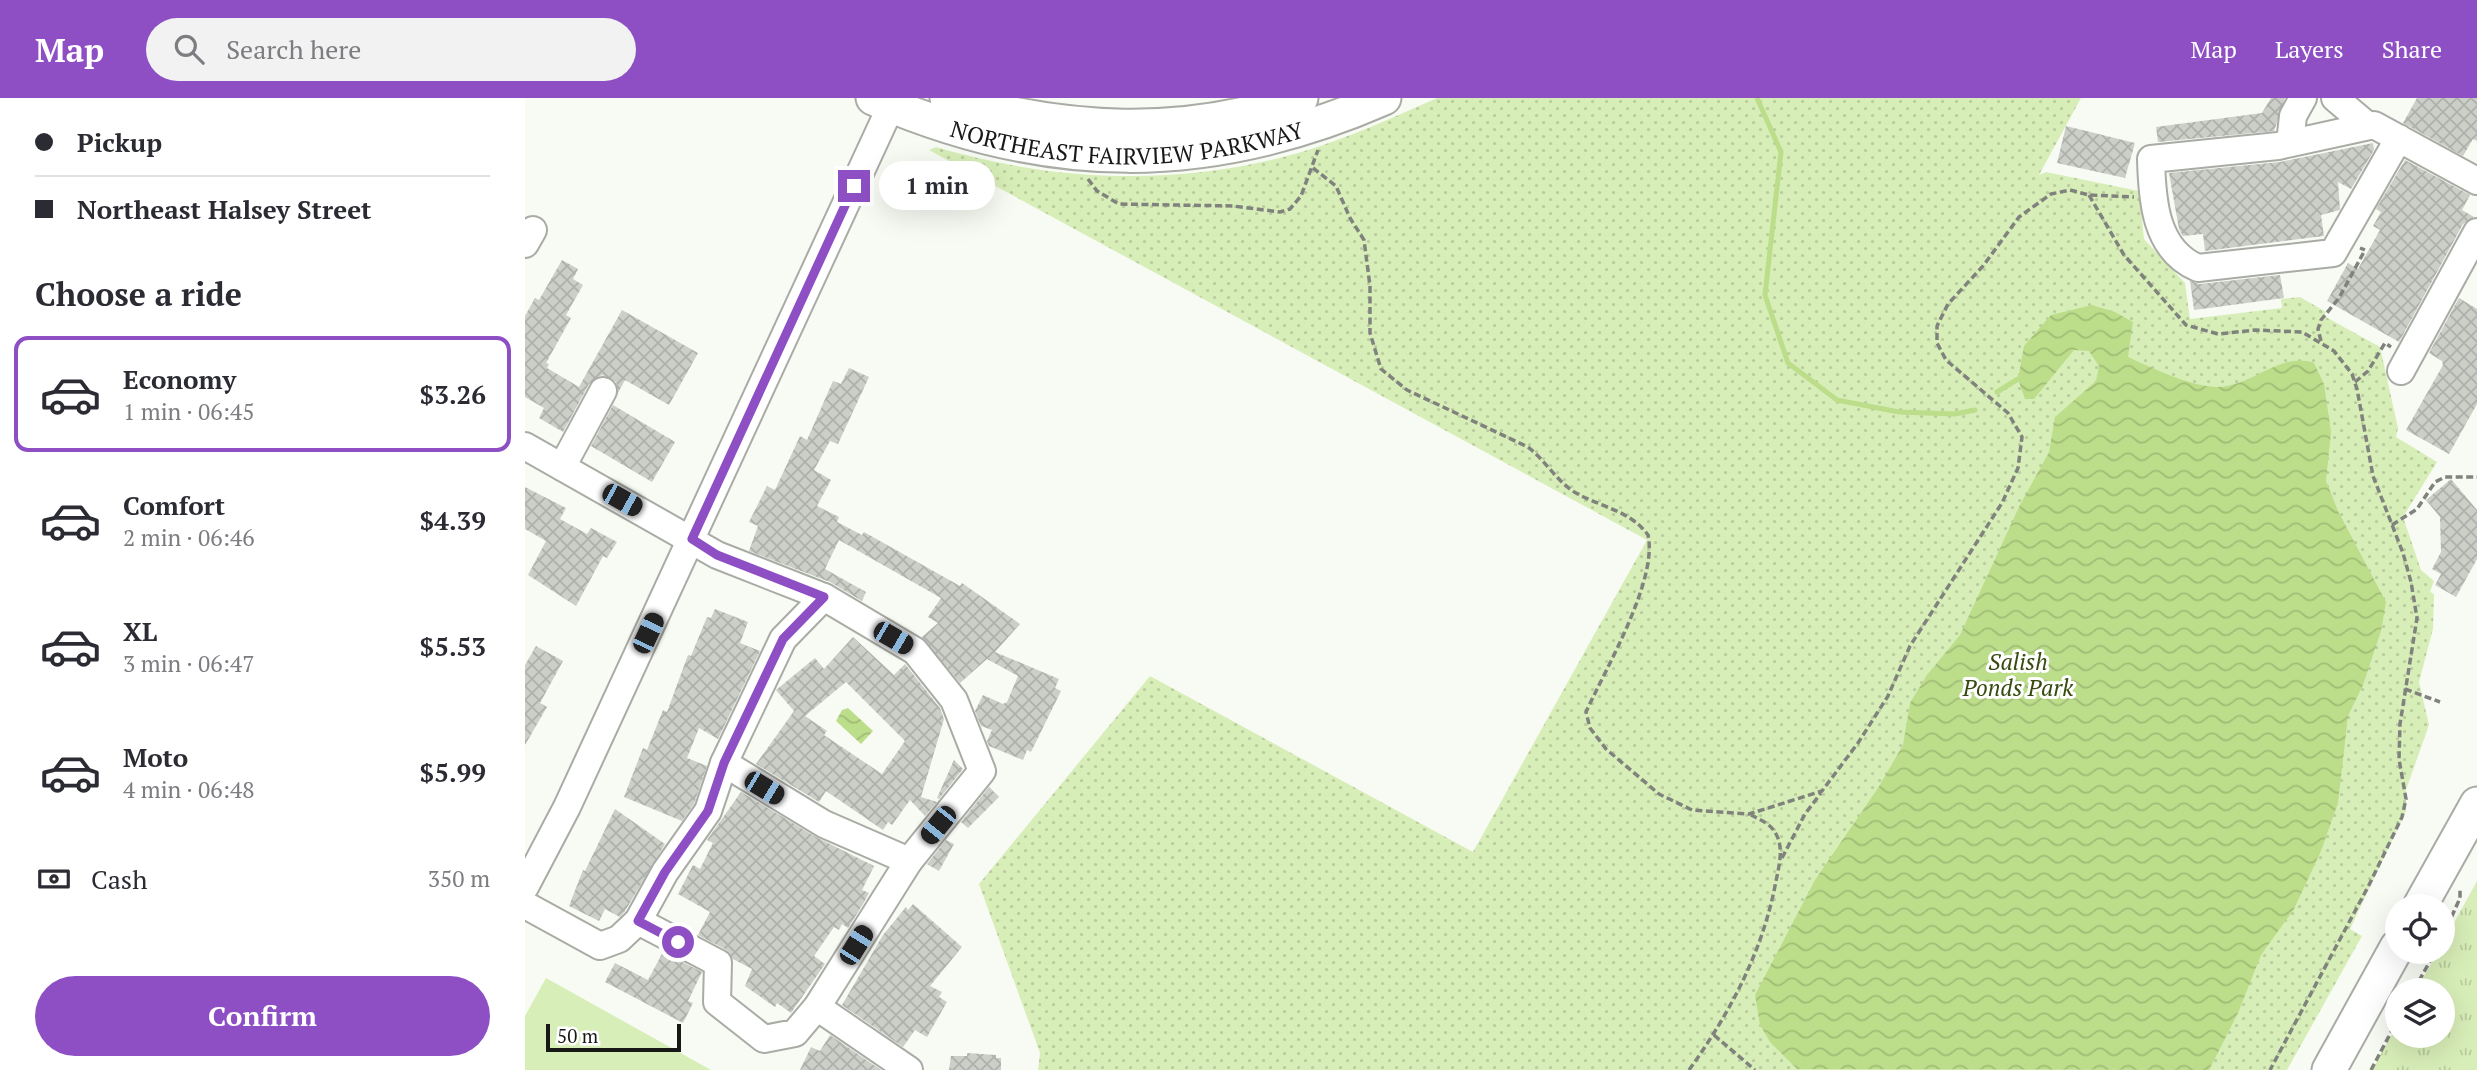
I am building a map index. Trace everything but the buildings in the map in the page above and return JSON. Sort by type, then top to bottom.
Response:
[{"type":"main road","name":"NORTHEAST FAIRVIEW PARKWAY","points":[[947,98],[1053,123],[1122,127],[1227,117],[1301,98]]},
{"type":"main road","name":"NORTHEAST FAIRVIEW PARKWAY","points":[[886,101],[930,123],[973,135],[1081,154],[1160,154],[1231,146],[1318,124],[1384,98]]},
{"type":"main road","points":[[2427,894],[2477,804]]},
{"type":"main road","points":[[2329,1070],[2388,964]]},
{"type":"street","points":[[2290,143],[2293,116],[2304,98]]},
{"type":"street","points":[[2335,98],[2368,126]]},
{"type":"street","points":[[525,887],[567,807],[692,539],[886,101]]},
{"type":"street","points":[[2399,138],[2333,253],[2198,268],[2184,262],[2159,228],[2152,197],[2151,159],[2290,143],[2374,125],[2399,138],[2477,181]]},
{"type":"street","points":[[2401,370],[2477,232]]},
{"type":"street","points":[[562,467],[603,391]]},
{"type":"street","points":[[525,446],[717,555],[824,597],[915,651],[954,700],[982,771],[909,861],[817,1007],[795,1033],[764,1039],[717,1002],[718,963],[638,921]]},
{"type":"street","points":[[525,905],[600,946],[619,939],[638,921],[665,872],[708,811],[724,763],[783,639],[824,597]]},
{"type":"street","points":[[724,763],[824,824],[909,861]]},
{"type":"street","points":[[817,1007],[909,1070]]},
{"type":"path","points":[[1081,154],[1084,174],[1097,191],[1119,204],[1234,206],[1280,212],[1290,209],[1301,196],[1318,150]]},
{"type":"path","points":[[1313,168],[1336,187],[1350,218],[1364,240],[1370,286],[1370,333],[1381,369],[1407,390],[1528,447],[1543,458],[1560,481],[1574,492],[1630,516],[1648,535],[1650,563],[1643,587],[1586,712],[1590,728],[1606,749],[1668,801],[1692,810],[1749,814],[1822,791]]},
{"type":"path","points":[[1689,1070],[1714,1035],[1755,957],[1770,914],[1781,859],[1805,814],[1858,743],[1888,696],[1910,646],[2002,503],[2018,468],[2022,438],[2008,413],[1945,360],[1937,344],[1937,326],[1948,304],[1983,266],[2019,218],[2051,194],[2070,190],[2089,195],[2152,197]]},
{"type":"path","points":[[2089,195],[2124,256],[2186,326],[2218,334],[2255,330],[2302,332],[2334,351],[2352,374],[2368,458],[2403,553],[2417,618],[2400,724],[2399,759],[2406,799],[2402,817],[2369,885],[2270,1070]]},
{"type":"path","points":[[2321,341],[2318,329],[2321,320],[2339,298],[2365,250],[2341,238]]},
{"type":"path","points":[[2392,525],[2417,509],[2435,482],[2445,477],[2477,477]]},
{"type":"path","points":[[2405,689],[2440,702]]},
{"type":"path","points":[[1749,814],[1769,825],[1776,833],[1781,859]]},
{"type":"path","points":[[1714,1035],[1755,1070]]},
{"type":"path","points":[[2371,1070],[2385,1044]]},
{"type":"green space","name":"Salish Ponds Park","points":[[1437,98],[2081,98],[2039,175],[2046,172],[2139,191],[2144,239],[2185,283],[2190,319],[2282,308],[2281,299],[2300,297],[2326,312],[2324,316],[2380,347],[2398,428],[2396,437],[2437,462],[2403,517],[2421,570],[2434,581],[2430,592],[2434,594],[2433,629],[2419,682],[2429,725],[2406,790],[2406,811],[2350,929],[2362,936],[2287,1070],[1038,1070],[1040,1053],[979,884],[1150,676],[1473,852],[1647,540],[929,150],[936,147],[980,159],[1071,173],[1117,176],[1208,171],[1298,153],[1369,128]]},
{"type":"green space","points":[[2477,881],[2477,1070],[2372,1070],[2385,1047],[2455,1048],[2455,978],[2423,978],[2431,964],[2455,964],[2455,921]]},
{"type":"green space","points":[[546,978],[711,1070],[525,1070],[525,1016]]},
{"type":"water","points":[[2092,305],[2115,312],[2133,322],[2128,357],[2182,380],[2205,386],[2229,386],[2277,366],[2301,361],[2314,363],[2324,384],[2331,432],[2326,481],[2338,511],[2386,602],[2381,631],[2363,685],[2348,716],[2338,803],[2321,851],[2294,909],[2261,955],[2238,1013],[2209,1070],[1797,1069],[1770,1042],[1760,1025],[1755,995],[1815,880],[1878,788],[1903,745],[1910,703],[1927,675],[1960,635],[2020,505],[2049,452],[2055,417],[2096,381],[2099,366],[2089,351],[2074,350],[2034,399],[2025,399],[2018,379],[2024,346],[2051,315]]},
{"type":"water","points":[[848,708],[873,731],[861,744],[836,721],[842,710]]},
{"type":"waterway","points":[[1757,98],[1781,152],[1765,295],[1788,363],[1837,400],[1899,412],[1955,414],[1975,410]]},
{"type":"waterway","points":[[1997,392],[2018,379]]},
{"type":"route","points":[[678,942],[638,921],[665,872],[708,811],[724,763],[783,639],[824,597],[717,555],[692,539],[854,186]]}]
